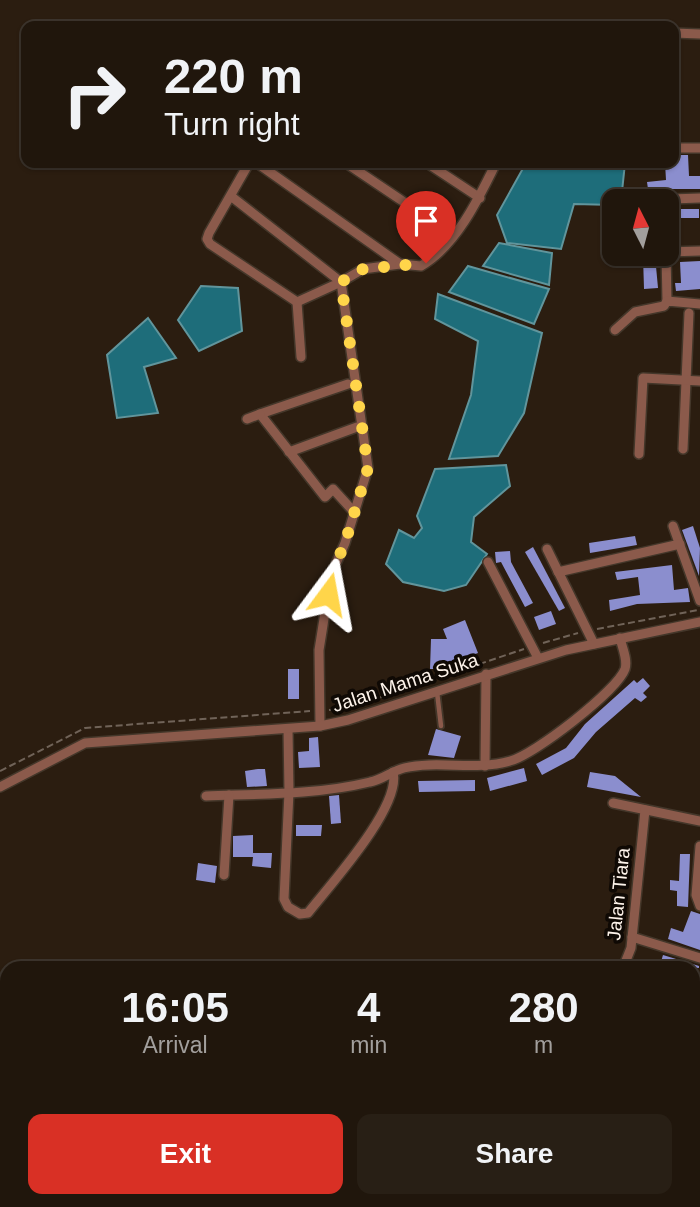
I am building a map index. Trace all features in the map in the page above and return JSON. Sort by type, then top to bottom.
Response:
[{"type":"street","points":[[679,33],[700,34]]},
{"type":"street","points":[[679,148],[700,148]]},
{"type":"street","points":[[246,168],[207,239],[297,302]]},
{"type":"street","points":[[264,168],[400,264]]},
{"type":"street","points":[[354,168],[453,234]]},
{"type":"street","points":[[435,168],[480,198]]},
{"type":"street","points":[[297,302],[363,269],[426,263],[453,234],[480,198],[494,168]]},
{"type":"street","points":[[232,197],[341,282],[368,456],[367,474],[355,513],[331,575],[319,650],[320,726]]},
{"type":"street","points":[[679,199],[700,198]]},
{"type":"street","points":[[679,252],[700,251]]},
{"type":"street","points":[[666,266],[667,301]]},
{"type":"street","points":[[615,330],[635,312],[658,308],[667,301],[700,304]]},
{"type":"street","points":[[297,302],[301,357]]},
{"type":"street","points":[[683,449],[689,313]]},
{"type":"street","points":[[639,454],[643,378],[700,381]]},
{"type":"street","points":[[247,419],[348,384]]},
{"type":"street","points":[[260,414],[325,497],[333,489],[355,513]]},
{"type":"street","points":[[289,452],[357,427]]},
{"type":"street","points":[[673,526],[700,601]]},
{"type":"street","points":[[558,572],[680,544]]},
{"type":"street","points":[[547,549],[594,644]]},
{"type":"street","points":[[488,562],[538,658]]},
{"type":"street","name":"Jalan Mama Suka","points":[[0,787],[85,743],[320,726],[538,658],[700,622]]},
{"type":"street","points":[[205,796],[289,792],[370,782],[415,766],[485,766],[511,761],[533,752],[560,734],[625,669],[620,638]]},
{"type":"street","points":[[485,766],[486,674]]},
{"type":"street","points":[[288,729],[289,792],[284,899],[288,907],[304,915],[359,849],[394,790],[393,772]]},
{"type":"street","points":[[224,875],[229,795]]},
{"type":"street","points":[[613,803],[700,821]]},
{"type":"street","name":"Jalan Tiara","points":[[625,961],[632,937],[645,810]]},
{"type":"street","points":[[700,846],[696,895],[700,906]]},
{"type":"street","points":[[632,937],[700,958]]},
{"type":"lane","points":[[437,691],[442,726]]},
{"type":"path","points":[[0,771],[85,728],[349,708],[533,646],[587,631],[700,610]]},
{"type":"water","points":[[523,168],[624,168],[622,189],[602,189],[602,205],[574,204],[561,249],[507,243],[497,215]]},
{"type":"water","points":[[499,243],[552,253],[549,285],[483,266]]},
{"type":"water","points":[[468,266],[549,289],[534,324],[449,292]]},
{"type":"water","points":[[201,286],[238,288],[242,331],[199,351],[178,320]]},
{"type":"water","points":[[438,294],[542,333],[524,413],[498,456],[449,459],[471,395],[478,341],[435,319]]},
{"type":"water","points":[[148,318],[176,358],[144,367],[158,413],[117,418],[107,355]]},
{"type":"water","points":[[506,465],[510,486],[474,517],[471,542],[487,554],[466,585],[444,591],[403,582],[386,564],[399,530],[414,538],[422,528],[417,516],[435,469]]},
{"type":"building","points":[[679,155],[688,155],[689,176],[700,176],[700,189],[648,189],[647,182],[666,180],[665,168],[679,168]]},
{"type":"building","points":[[679,209],[699,209],[699,218],[679,218]]},
{"type":"building","points":[[700,261],[700,289],[676,291],[675,283],[681,283],[680,262]]},
{"type":"building","points":[[643,266],[656,266],[658,288],[644,289]]},
{"type":"building","points":[[693,526],[700,548],[699,576],[682,530]]},
{"type":"building","points":[[635,536],[637,545],[590,553],[589,543]]},
{"type":"building","points":[[533,547],[565,608],[559,611],[525,552]]},
{"type":"building","points":[[510,551],[511,562],[533,603],[525,607],[501,562],[496,563],[495,552]]},
{"type":"building","points":[[672,565],[674,590],[688,588],[690,602],[637,604],[610,611],[609,600],[640,595],[638,577],[617,580],[615,572]]},
{"type":"building","points":[[551,611],[556,624],[539,630],[534,617]]},
{"type":"building","points":[[465,620],[478,653],[446,665],[446,669],[430,669],[431,639],[447,639],[443,629]]},
{"type":"building","points":[[288,669],[299,669],[299,699],[288,699]]},
{"type":"building","points":[[643,678],[650,686],[643,693],[647,697],[641,702],[635,698],[596,732],[574,758],[542,775],[536,764],[566,748],[585,724],[634,680],[637,683]]},
{"type":"building","points":[[436,729],[461,736],[454,758],[428,755]]},
{"type":"building","points":[[318,737],[320,767],[299,768],[298,752],[309,751],[309,738]]},
{"type":"building","points":[[524,768],[527,781],[490,791],[487,778]]},
{"type":"building","points":[[265,769],[267,786],[247,787],[245,771]]},
{"type":"building","points":[[590,772],[615,776],[641,797],[587,787]]},
{"type":"building","points":[[475,780],[475,791],[419,792],[418,781]]},
{"type":"building","points":[[339,795],[341,823],[331,824],[329,796]]},
{"type":"building","points":[[296,825],[322,825],[321,836],[296,836]]},
{"type":"building","points":[[253,835],[253,853],[272,853],[271,868],[252,866],[253,857],[233,857],[233,836]]},
{"type":"building","points":[[680,854],[690,854],[688,907],[677,906],[677,891],[670,890],[670,880],[679,881]]},
{"type":"building","points":[[198,863],[217,866],[215,883],[196,880]]},
{"type":"building","points":[[691,911],[700,914],[700,950],[668,939],[671,928],[683,932]]},
{"type":"building","points":[[663,955],[683,961],[661,961]]},
{"type":"route","points":[[328,594],[331,575],[345,543],[368,468],[341,282],[363,269],[400,264],[421,266],[426,263]]}]
